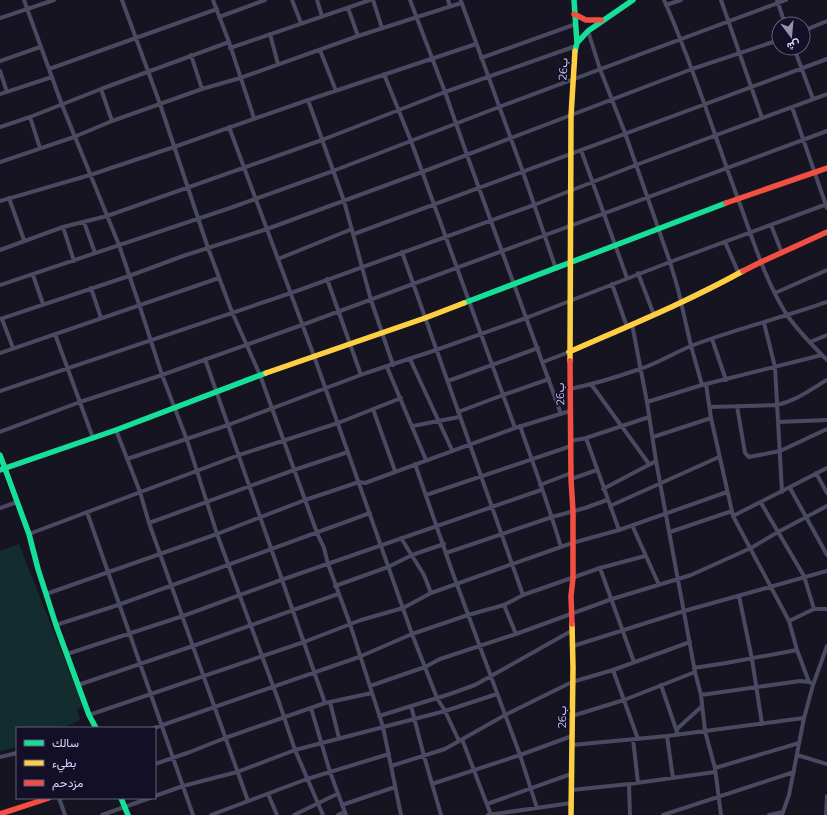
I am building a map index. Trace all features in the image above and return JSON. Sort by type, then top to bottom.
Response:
[{"type":"main road","name":"26ب","points":[[571,815],[573,630],[571,596],[573,578],[573,511],[571,476],[569,302],[571,116],[572,81],[576,44],[574,0]]},
{"type":"main road","points":[[576,44],[588,31],[602,20],[633,0]]},
{"type":"main road","points":[[574,14],[586,20],[602,20]]},
{"type":"main road","points":[[3,469],[116,430],[260,375],[425,318],[616,247],[738,199],[827,168]]},
{"type":"main road","points":[[569,352],[654,315],[761,262],[827,232]]},
{"type":"main road","points":[[0,455],[3,469],[29,534],[56,625],[89,715],[95,727]]},
{"type":"main road","points":[[1,813],[47,799]]},
{"type":"main road","points":[[121,799],[128,815]]},
{"type":"street","points":[[24,0],[74,137],[119,245],[140,304],[150,340],[228,564],[295,750],[323,815]]},
{"type":"street","points":[[0,18],[54,0]]},
{"type":"street","points":[[122,0],[137,37],[219,278],[232,312],[260,375],[317,533],[324,548],[335,586],[350,624],[359,657],[383,727],[401,815]]},
{"type":"street","points":[[213,0],[229,42],[254,118]]},
{"type":"street","points":[[220,17],[252,2],[265,0]]},
{"type":"street","points":[[292,0],[301,23]]},
{"type":"street","points":[[317,0],[322,16]]},
{"type":"street","points":[[230,48],[372,0],[382,28]]},
{"type":"street","points":[[410,0],[445,92],[526,318],[544,362],[561,414]]},
{"type":"street","points":[[448,0],[450,6]]},
{"type":"street","points":[[664,0],[681,39],[750,233],[775,293],[788,316],[827,360]]},
{"type":"street","points":[[666,6],[682,0]]},
{"type":"street","points":[[721,0],[762,118]]},
{"type":"street","points":[[0,285],[255,199],[333,171],[498,107],[572,81],[777,2],[786,0]]},
{"type":"street","points":[[0,162],[74,137],[112,121],[202,89],[240,78],[382,28],[417,18],[461,1],[498,107],[523,172],[556,269]]},
{"type":"street","points":[[777,2],[782,16]]},
{"type":"street","points":[[348,8],[358,36]]},
{"type":"street","points":[[49,69],[217,9]]},
{"type":"street","points":[[811,28],[827,21]]},
{"type":"street","points":[[481,58],[576,24]]},
{"type":"street","points":[[588,31],[600,69],[625,133],[670,262],[681,302],[690,346],[710,406],[719,457],[733,516],[789,621],[797,650],[811,683]]},
{"type":"street","points":[[270,34],[278,64]]},
{"type":"street","points":[[0,127],[30,118],[148,71],[229,42]]},
{"type":"street","points":[[13,348],[1,319],[344,201],[511,139],[692,69],[771,43]]},
{"type":"street","points":[[0,201],[90,175],[254,118],[476,44]]},
{"type":"street","points":[[0,250],[63,227],[107,216],[244,168],[576,44]]},
{"type":"street","points":[[0,61],[40,47]]},
{"type":"street","points":[[320,50],[336,91]]},
{"type":"street","points":[[191,55],[202,89]]},
{"type":"street","points":[[797,56],[813,99]]},
{"type":"street","points":[[354,234],[827,59]]},
{"type":"street","points":[[0,71],[7,92]]},
{"type":"street","points":[[384,74],[411,141],[515,428]]},
{"type":"street","points":[[0,94],[52,77]]},
{"type":"street","points":[[101,89],[112,121]]},
{"type":"street","points":[[0,391],[291,293],[534,205],[714,135],[827,94]]},
{"type":"street","points":[[308,100],[344,201],[354,234],[370,300],[393,365]]},
{"type":"street","points":[[127,459],[272,410],[361,375],[526,318],[627,278],[827,205],[792,107]]},
{"type":"street","points":[[30,118],[40,148]]},
{"type":"street","points":[[229,127],[338,422],[412,634],[437,698],[460,740],[474,770],[491,815]]},
{"type":"street","points":[[0,432],[80,402],[162,375],[339,312],[827,131]]},
{"type":"street","points":[[581,150],[627,278]]},
{"type":"street","points":[[9,198],[24,240]]},
{"type":"street","points":[[84,222],[95,253]]},
{"type":"street","points":[[771,225],[782,252]]},
{"type":"street","points":[[63,227],[74,260]]},
{"type":"street","points":[[278,259],[352,228]]},
{"type":"street","points":[[725,242],[739,274]]},
{"type":"street","points":[[402,252],[523,595]]},
{"type":"street","points":[[775,293],[827,270]]},
{"type":"street","points":[[638,274],[654,315]]},
{"type":"street","points":[[33,275],[44,304]]},
{"type":"street","points":[[0,353],[219,278]]},
{"type":"street","points":[[327,279],[361,375]]},
{"type":"street","points":[[612,284],[630,326],[648,402],[656,461],[701,695],[705,731],[715,770],[721,815]]},
{"type":"street","points":[[91,288],[101,318]]},
{"type":"street","points":[[570,389],[641,368],[690,346],[742,328],[788,316],[827,302]]},
{"type":"street","points":[[764,323],[775,367],[782,492]]},
{"type":"street","points":[[55,334],[93,438]]},
{"type":"street","points":[[810,342],[827,336]]},
{"type":"street","points":[[712,339],[726,380]]},
{"type":"street","points":[[448,382],[492,364],[538,348]]},
{"type":"street","points":[[544,362],[569,352]]},
{"type":"street","points":[[648,402],[704,385],[822,355]]},
{"type":"street","points":[[204,359],[325,703]]},
{"type":"street","points":[[410,359],[452,450]]},
{"type":"street","points":[[387,367],[426,460]]},
{"type":"street","points":[[412,426],[459,415],[503,395],[549,379]]},
{"type":"street","points":[[710,406],[777,405],[792,400],[827,380]]},
{"type":"street","points":[[591,384],[649,464]]},
{"type":"street","points":[[29,534],[239,455],[373,410],[401,398]]},
{"type":"street","points":[[737,406],[747,455],[749,457],[780,451],[827,429]]},
{"type":"street","points":[[373,410],[395,471]]},
{"type":"street","points":[[46,594],[218,534],[305,500],[359,482],[365,483],[520,426],[570,411]]},
{"type":"street","points":[[426,495],[649,416]]},
{"type":"street","points":[[653,437],[711,418]]},
{"type":"street","points":[[778,422],[827,421]]},
{"type":"street","points":[[520,426],[552,516],[561,547]]},
{"type":"street","points":[[116,430],[140,492],[149,523],[161,553],[248,801]]},
{"type":"street","points":[[586,438],[603,489],[619,530]]},
{"type":"street","points":[[149,523],[348,452]]},
{"type":"street","points":[[610,506],[719,457]]},
{"type":"street","points":[[603,489],[656,461]]},
{"type":"street","points":[[415,464],[468,615],[520,755],[537,808]]},
{"type":"street","points":[[733,516],[827,468]]},
{"type":"street","points":[[67,654],[183,616],[571,476],[597,470]]},
{"type":"street","points":[[816,473],[827,493]]},
{"type":"street","points":[[790,488],[827,555]]},
{"type":"street","points":[[89,715],[304,642],[350,624],[403,608],[431,593],[572,543],[619,530],[727,492]]},
{"type":"street","points":[[446,553],[552,516],[607,500]]},
{"type":"street","points":[[0,508],[17,502]]},
{"type":"street","points":[[761,503],[804,576],[814,608]]},
{"type":"street","points":[[370,686],[425,667],[440,659],[516,634],[612,599],[678,579],[708,568],[751,548],[827,506]]},
{"type":"street","points":[[670,532],[732,511]]},
{"type":"street","points":[[87,512],[118,605],[193,815]]},
{"type":"street","points":[[56,625],[118,605],[370,513]]},
{"type":"street","points":[[632,525],[659,585]]},
{"type":"street","points":[[401,538],[424,575],[431,593]]},
{"type":"street","points":[[335,586],[388,567],[412,555],[444,544]]},
{"type":"street","points":[[156,727],[214,706],[359,657],[412,634],[468,615],[504,605],[523,595],[600,568],[645,556]]},
{"type":"street","points":[[600,568],[634,662]]},
{"type":"street","points":[[573,646],[684,610],[739,596],[804,576],[827,571]]},
{"type":"street","points":[[78,685],[140,665],[338,594]]},
{"type":"street","points":[[739,596],[752,658],[762,724]]},
{"type":"street","points":[[504,605],[516,634]]},
{"type":"street","points":[[789,621],[814,608],[827,609]]},
{"type":"street","points":[[379,716],[475,685],[490,675],[573,630]]},
{"type":"street","points":[[391,766],[445,749],[505,715],[572,682],[613,670],[690,642]]},
{"type":"street","points":[[769,815],[782,813],[789,795],[811,683],[827,646]]},
{"type":"street","points":[[572,716],[624,700],[695,670],[797,650]]},
{"type":"street","points":[[613,670],[638,739]]},
{"type":"street","points":[[701,695],[756,686],[800,681],[811,683]]},
{"type":"street","points":[[661,685],[678,735]]},
{"type":"street","points":[[156,764],[325,703],[372,694]]},
{"type":"street","points":[[156,796],[183,786],[237,772],[295,750],[445,711],[497,694]]},
{"type":"street","points":[[330,702],[339,738]]},
{"type":"street","points":[[411,706],[441,815]]},
{"type":"street","points":[[676,729],[702,707]]},
{"type":"street","points":[[311,708],[330,772],[345,813],[338,815]]},
{"type":"street","points":[[572,745],[678,735],[804,718]]},
{"type":"street","points":[[432,784],[572,736]]},
{"type":"street","points":[[667,736],[673,778]]},
{"type":"street","points":[[633,739],[638,782]]},
{"type":"street","points":[[572,790],[673,778],[715,770],[799,743]]},
{"type":"street","points":[[0,757],[16,753]]},
{"type":"street","points":[[210,815],[307,779],[389,754]]},
{"type":"street","points":[[797,755],[827,764]]},
{"type":"street","points":[[663,815],[794,772]]},
{"type":"street","points":[[487,804],[571,774]]},
{"type":"street","points":[[629,784],[630,815]]},
{"type":"street","points":[[342,805],[395,787]]},
{"type":"street","points":[[268,794],[277,815]]},
{"type":"street","points":[[294,815],[318,802],[338,794]]},
{"type":"street","points":[[826,815],[827,796]]},
{"type":"street","points":[[59,799],[64,815]]},
{"type":"street","points":[[102,815],[147,799]]},
{"type":"street","points":[[488,815],[523,813],[537,808],[571,803]]},
{"type":"green space","points":[[19,544],[83,706],[77,710],[80,720],[65,727],[16,727],[16,747],[0,751],[0,551]]},
{"type":"traffic: fast","points":[[574,0],[577,43]]},
{"type":"traffic: fast","points":[[575,51],[577,43],[588,31],[633,0]]},
{"type":"traffic: fast","points":[[464,303],[726,203]]},
{"type":"traffic: fast","points":[[0,470],[116,430],[266,373]]},
{"type":"traffic: fast","points":[[0,455],[29,534],[38,569],[56,625],[89,715],[95,727]]},
{"type":"traffic: fast","points":[[121,799],[128,815]]},
{"type":"traffic: slow","points":[[570,361],[571,116],[575,51]]},
{"type":"traffic: slow","points":[[569,352],[679,303],[743,271]]},
{"type":"traffic: slow","points":[[266,373],[464,303]]},
{"type":"traffic: slow","points":[[571,815],[573,668],[572,624]]},
{"type":"traffic: jam","points":[[574,14],[586,20],[601,20]]},
{"type":"traffic: jam","points":[[726,203],[827,168]]},
{"type":"traffic: jam","points":[[743,271],[827,232]]},
{"type":"traffic: jam","points":[[570,361],[571,479],[573,511],[573,578],[571,596],[572,624]]},
{"type":"traffic: jam","points":[[0,814],[46,799]]}]
